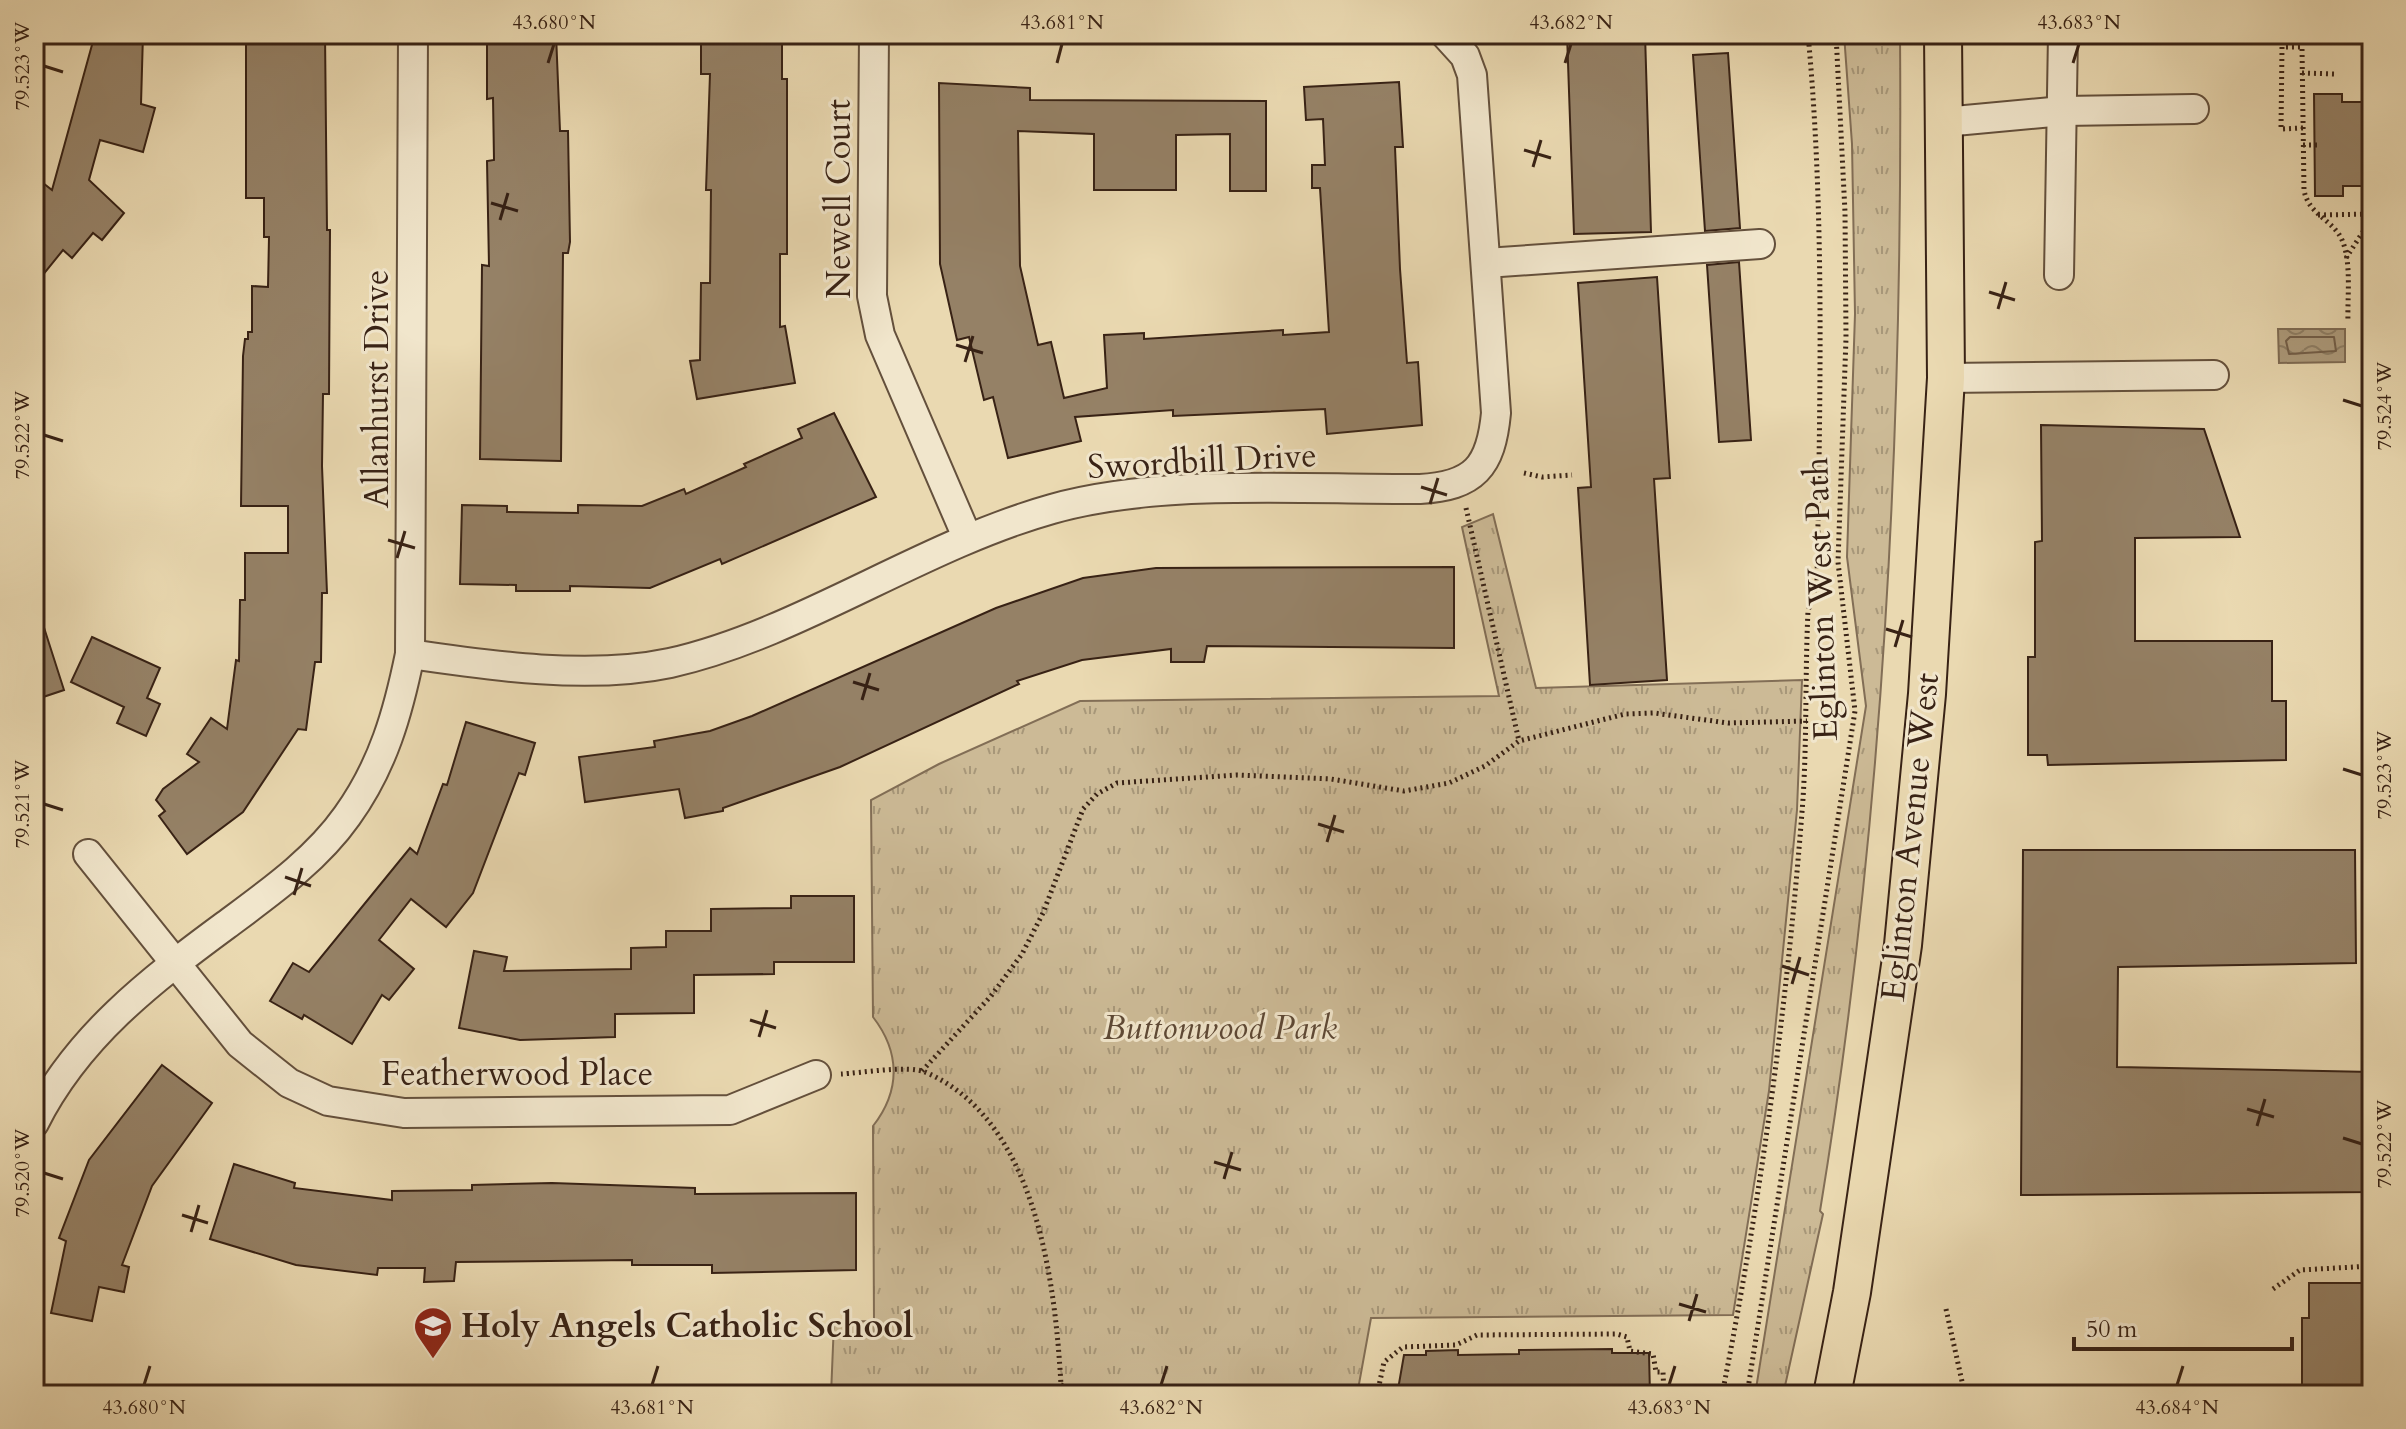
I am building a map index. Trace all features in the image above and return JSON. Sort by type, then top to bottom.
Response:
[{"type":"main road","name":"Eglinton Avenue West","points":[[1832,1395],[1852,1292],[1903,945],[1927,694],[1946,378],[1943,34]]},
{"type":"street","name":"Allanhurst Drive","points":[[34,1123],[81,1048],[106,1022],[174,963],[272,890],[316,852],[346,817],[372,775],[396,722],[410,654],[413,34]]},
{"type":"street","name":"Newell Court","points":[[874,34],[872,296],[880,335],[967,537]]},
{"type":"street","points":[[1445,34],[1465,56],[1472,75],[1496,413],[1494,441],[1486,460],[1460,483]]},
{"type":"street","points":[[2059,275],[2063,34]]},
{"type":"street","points":[[1944,122],[2063,111],[2194,109]]},
{"type":"street","points":[[1486,263],[1760,244]]},
{"type":"street","points":[[1946,378],[2214,375]]},
{"type":"street","name":"Swordbill Drive","points":[[410,654],[534,667],[638,667],[667,663],[697,656],[782,622],[967,537],[1052,509],[1109,497],[1226,491],[1420,489],[1460,483]]},
{"type":"street","name":"Featherwood Place","points":[[88,854],[240,1044],[270,1071],[310,1095],[356,1108],[404,1113],[730,1110],[816,1075]]},
{"type":"path","points":[[1722,1395],[1746,1272],[1773,1092],[1803,800],[1808,611],[1817,582],[1820,381],[1817,173],[1808,34]]},
{"type":"path","name":"Eglinton West Path","points":[[1747,1395],[1855,711],[1838,562],[1846,338],[1845,212],[1836,34]]},
{"type":"path","points":[[1502,39],[1546,36]]},
{"type":"path","points":[[2303,128],[2281,129],[2282,47],[2302,47],[2306,202],[2340,235],[2346,258],[2348,321]]},
{"type":"path","points":[[2302,73],[2336,74]]},
{"type":"path","points":[[2303,145],[2319,145]]},
{"type":"path","points":[[2346,258],[2370,215],[2365,190]]},
{"type":"path","points":[[2317,215],[2370,215]]},
{"type":"path","points":[[1524,473],[1542,477],[1572,475]]},
{"type":"path","points":[[1460,483],[1519,741]]},
{"type":"path","points":[[922,1071],[991,996],[1022,954],[1043,913],[1083,809],[1097,794],[1117,783],[1237,775],[1331,779],[1404,791],[1429,789],[1485,766],[1519,741],[1625,714],[1654,713],[1728,723],[1807,721]]},
{"type":"path","points":[[816,1075],[922,1071],[968,1097],[1001,1138],[1037,1222],[1056,1307],[1059,1395]]},
{"type":"path","points":[[2273,1289],[2300,1270],[2372,1266]]},
{"type":"path","points":[[1946,1309],[1965,1395]]},
{"type":"path","points":[[1377,1395],[1384,1362],[1403,1347],[1456,1345],[1477,1335],[1601,1334],[1624,1334],[1628,1349],[1653,1354],[1656,1372],[1663,1372],[1664,1395]]},
{"type":"path","points":[[1061,1385],[1070,1395]]},
{"type":"path","points":[[1061,1385],[1095,1395]]},
{"type":"path","points":[[1349,1395],[1359,1395]]},
{"type":"green space","points":[[1844,34],[1900,34],[1898,330],[1885,625],[1860,919],[1820,1211],[1823,1214],[1783,1395],[1755,1395],[1866,706],[1847,557],[1855,314],[1852,144]]},
{"type":"green space","points":[[2247,34],[2372,34],[2372,40],[2247,42]]},
{"type":"green space","name":"Buttonwood Park","points":[[1493,514],[1536,688],[1802,680],[1797,810],[1769,1091],[1733,1315],[1371,1318],[1357,1395],[831,1395],[834,1322],[874,1321],[873,1126],[889,1099],[894,1071],[888,1044],[873,1017],[871,800],[939,764],[1080,701],[1499,696],[1462,527]]},
{"type":"water","points":[[2278,329],[2345,329],[2345,362],[2279,363]]},
{"type":"building","points":[[95,34],[143,34],[141,104],[155,108],[143,152],[100,140],[89,180],[124,213],[102,240],[93,233],[72,258],[63,250],[34,286],[34,176],[52,190]]},
{"type":"building","points":[[246,34],[325,34],[327,230],[330,230],[329,394],[323,394],[322,466],[327,593],[322,593],[321,662],[315,662],[306,730],[298,729],[243,812],[187,854],[159,816],[165,811],[156,800],[163,789],[199,762],[187,754],[211,718],[227,729],[236,660],[239,661],[240,600],[245,600],[245,553],[288,553],[288,506],[241,506],[243,356],[245,339],[248,339],[248,332],[252,332],[252,286],[268,287],[269,237],[264,237],[264,198],[246,198]]},
{"type":"building","points":[[487,34],[556,34],[560,131],[568,131],[570,242],[568,253],[563,253],[561,461],[480,459],[482,265],[489,266],[487,161],[494,160],[493,98],[487,99]]},
{"type":"building","points":[[701,34],[782,34],[782,79],[787,79],[787,254],[780,254],[780,327],[785,326],[795,383],[697,399],[690,361],[700,360],[701,283],[710,283],[711,190],[706,190],[710,74],[701,74]]},
{"type":"building","points":[[1567,34],[1645,34],[1651,232],[1574,234]]},
{"type":"building","points":[[1728,53],[1740,228],[1705,231],[1693,55]]},
{"type":"building","points":[[1399,82],[1403,147],[1395,147],[1400,269],[1407,363],[1418,362],[1422,425],[1327,434],[1325,409],[1173,416],[1173,410],[1075,417],[1081,441],[1008,458],[993,397],[984,400],[969,337],[957,340],[940,264],[939,83],[1030,88],[1030,100],[1266,101],[1266,191],[1230,191],[1230,134],[1176,135],[1176,190],[1094,190],[1094,134],[1018,131],[1020,266],[1038,345],[1051,342],[1064,398],[1107,388],[1104,335],[1144,333],[1144,339],[1283,330],[1283,335],[1329,332],[1320,188],[1312,188],[1312,165],[1325,165],[1323,119],[1306,120],[1304,87]]},
{"type":"building","points":[[2314,94],[2342,94],[2342,102],[2372,102],[2372,186],[2343,186],[2343,196],[2315,196]]},
{"type":"building","points":[[1739,262],[1751,440],[1719,442],[1707,265]]},
{"type":"building","points":[[1657,277],[1670,478],[1654,479],[1667,680],[1590,685],[1578,488],[1591,487],[1578,283]]},
{"type":"building","points":[[834,413],[876,497],[722,564],[720,559],[650,588],[570,586],[570,591],[516,591],[516,585],[460,584],[462,505],[507,506],[507,512],[578,513],[578,505],[642,506],[684,489],[686,494],[746,467],[744,464],[802,438],[798,429]]},
{"type":"building","points":[[2041,425],[2204,429],[2240,537],[2135,538],[2135,641],[2272,641],[2272,701],[2286,701],[2286,760],[2048,765],[2047,755],[2028,755],[2028,657],[2035,657],[2035,542],[2042,541]]},
{"type":"building","points":[[1454,567],[1454,648],[1207,646],[1204,662],[1171,662],[1171,649],[1082,660],[1017,681],[1019,684],[840,767],[723,808],[723,811],[685,818],[679,789],[585,802],[579,757],[655,747],[654,741],[710,731],[752,716],[996,608],[1083,578],[1156,568]]},
{"type":"building","points":[[34,612],[39,612],[64,690],[34,700]]},
{"type":"building","points":[[92,637],[160,668],[147,698],[160,704],[146,736],[117,723],[124,707],[71,682]]},
{"type":"building","points":[[466,722],[535,743],[525,775],[519,773],[473,893],[446,927],[411,899],[379,940],[414,969],[389,1000],[382,995],[352,1044],[304,1015],[302,1019],[270,1001],[293,963],[309,972],[410,848],[417,854],[443,784],[447,785]]},
{"type":"building","points":[[2023,850],[2355,850],[2356,963],[2118,967],[2117,1067],[2372,1072],[2372,1192],[2021,1195]]},
{"type":"building","points":[[791,896],[854,896],[854,962],[774,962],[774,974],[694,975],[694,1013],[615,1014],[615,1037],[520,1040],[459,1028],[474,951],[507,957],[504,971],[631,969],[631,948],[666,947],[666,931],[711,931],[711,909],[791,908]]},
{"type":"building","points":[[162,1065],[212,1103],[152,1186],[122,1265],[129,1267],[124,1292],[99,1287],[92,1321],[51,1313],[66,1241],[59,1238],[89,1160]]},
{"type":"building","points":[[234,1164],[295,1183],[294,1188],[392,1200],[392,1191],[472,1190],[472,1185],[552,1183],[695,1188],[695,1194],[856,1193],[856,1270],[712,1273],[712,1265],[632,1265],[632,1260],[456,1262],[454,1281],[424,1282],[425,1268],[378,1268],[377,1275],[296,1265],[210,1239]]},
{"type":"building","points":[[2309,1283],[2372,1283],[2372,1395],[2302,1395],[2302,1318],[2309,1318]]},
{"type":"building","points":[[1612,1349],[1612,1353],[1649,1353],[1650,1395],[1397,1395],[1404,1355],[1458,1350],[1458,1355],[1519,1354],[1519,1350]]},
{"type":"place","name":"Holy Angels Catholic School","points":[[433,1360]]}]
